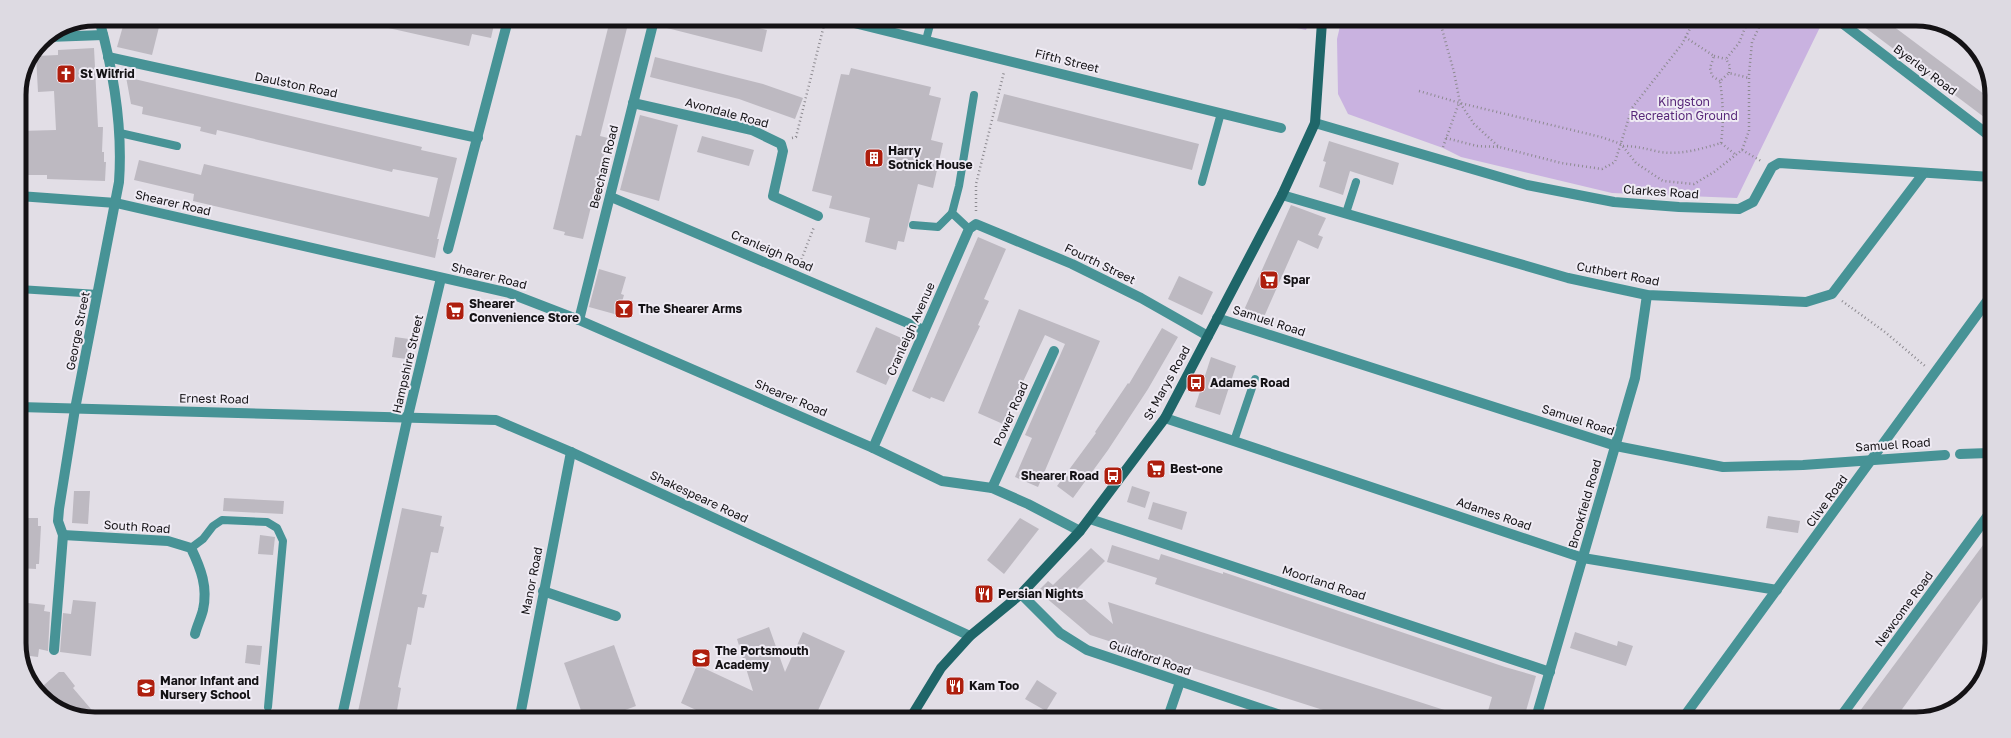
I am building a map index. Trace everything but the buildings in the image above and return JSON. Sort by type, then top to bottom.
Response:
[{"type":"street","name":"George Street","points":[[54,650],[63,534],[58,521],[59,509],[75,409],[116,204],[120,159],[118,110],[101,26]]},
{"type":"street","points":[[448,249],[506,26]]},
{"type":"street","name":"Beecham Road","points":[[579,320],[652,26]]},
{"type":"street","name":"Fifth Street","points":[[867,26],[1281,128]]},
{"type":"street","name":"St Marys Road","points":[[914,712],[941,668],[970,636],[1021,594],[1080,531],[1165,418],[1282,195],[1314,123],[1322,26]]},
{"type":"street","name":"Byerley Road","points":[[1846,26],[1985,132]]},
{"type":"street","points":[[58,37],[103,35]]},
{"type":"street","name":"Daulston Road","points":[[108,57],[478,138]]},
{"type":"street","name":"Avondale Road","points":[[633,103],[752,130],[781,144]]},
{"type":"street","name":"Clarkes Road","points":[[1314,123],[1527,185],[1614,202],[1679,207],[1739,209],[1753,202],[1772,168]]},
{"type":"street","points":[[781,144],[783,151],[773,196],[818,216]]},
{"type":"street","points":[[1772,168],[1779,163],[1985,178]]},
{"type":"street","points":[[1832,294],[1923,174]]},
{"type":"street","name":"Cuthbert Road","points":[[1282,195],[1568,278],[1647,295],[1806,302],[1832,294]]},
{"type":"street","name":"Shearer Road","points":[[26,197],[116,204],[509,293],[579,320],[873,448],[942,481],[992,488],[1028,504],[1080,531]]},
{"type":"street","name":"Cranleigh Road","points":[[610,197],[924,330]]},
{"type":"street","name":"Cranleigh Avenue","points":[[873,448],[924,330],[973,227]]},
{"type":"street","name":"Fourth Street","points":[[973,227],[1072,264],[1141,298],[1208,336]]},
{"type":"street","name":"Hampshire Street","points":[[343,712],[408,416],[442,278]]},
{"type":"street","name":"Brookfield Road","points":[[1538,712],[1635,378],[1647,295]]},
{"type":"street","name":"Clive Road","points":[[1687,712],[1874,459],[1985,304]]},
{"type":"street","name":"Samuel Road","points":[[1217,318],[1616,446],[1723,467],[1804,464],[1944,455]]},
{"type":"street","name":"Power Road","points":[[992,488],[1054,351]]},
{"type":"street","name":"Ernest Road","points":[[26,407],[408,416]]},
{"type":"street","name":"Shakespeare Road","points":[[408,416],[496,420],[571,452],[970,636]]},
{"type":"street","name":"Adames Road","points":[[1165,418],[1583,558],[1777,590]]},
{"type":"street","name":"Manor Road","points":[[521,712],[571,452]]},
{"type":"street","points":[[1960,454],[1985,453]]},
{"type":"street","name":"Moorland Road","points":[[1090,519],[1550,672]]},
{"type":"street","name":"Newcome Road","points":[[1845,712],[1985,520]]},
{"type":"street","name":"South Road","points":[[63,534],[168,541],[191,548]]},
{"type":"street","points":[[191,548],[202,570],[206,591],[203,611],[195,634]]},
{"type":"street","points":[[544,591],[616,616]]},
{"type":"street","name":"Guildford Road","points":[[1021,594],[1060,633],[1087,650],[1271,712]]},
{"type":"street","points":[[1170,712],[1180,682]]},
{"type":"lane","points":[[926,40],[930,26]]},
{"type":"lane","points":[[913,225],[938,227],[952,213],[974,95]]},
{"type":"lane","points":[[1202,182],[1221,113]]},
{"type":"lane","points":[[120,133],[177,146]]},
{"type":"lane","points":[[1346,213],[1356,182]]},
{"type":"lane","points":[[952,213],[973,227]]},
{"type":"lane","points":[[26,290],[98,294]]},
{"type":"lane","points":[[1234,441],[1255,379]]},
{"type":"lane","points":[[191,548],[202,539],[213,526],[222,520],[267,522],[277,528],[283,541],[268,707]]},
{"type":"path","points":[[781,144],[796,137],[824,26]]},
{"type":"path","points":[[1441,26],[1454,72],[1460,103],[1474,124],[1499,147]]},
{"type":"path","points":[[1446,138],[1477,146],[1499,147],[1561,163],[1602,169],[1615,162],[1622,145],[1632,108],[1685,37],[1691,26]]},
{"type":"path","points":[[1726,58],[1739,42],[1746,26]]},
{"type":"path","points":[[1622,145],[1636,163],[1663,181],[1694,184],[1742,150],[1749,130],[1749,78],[1752,42],[1759,26]]},
{"type":"path","points":[[1685,37],[1714,56],[1726,58]]},
{"type":"path","points":[[1714,56],[1710,68],[1712,76],[1720,81],[1724,104],[1721,143]]},
{"type":"path","points":[[1720,81],[1729,73],[1730,66],[1726,58]]},
{"type":"path","points":[[973,227],[976,184],[1006,60]]},
{"type":"path","points":[[1729,73],[1749,78]]},
{"type":"path","points":[[1419,91],[1460,103],[1552,124],[1622,145],[1640,147],[1661,152],[1699,150],[1721,143]]},
{"type":"path","points":[[1439,160],[1460,103]]},
{"type":"path","points":[[1721,143],[1736,155]]},
{"type":"path","points":[[1742,150],[1772,168]]},
{"type":"path","points":[[796,275],[818,216]]},
{"type":"path","points":[[1832,294],[1885,332],[1935,374]]},
{"type":"green space","points":[[1288,26],[1308,26],[1306,30]]},
{"type":"green space","name":"Kingston Recreation Ground","points":[[1340,26],[1821,26],[1737,198],[1612,193],[1461,157],[1443,148],[1348,114],[1338,94],[1337,39]]},
{"type":"place","name":"St Wilfrid","points":[[66,74]]},
{"type":"place","name":"Harry Sotnick House","points":[[874,158]]},
{"type":"place","name":"Spar","points":[[1269,280]]},
{"type":"place","name":"The Shearer Arms","points":[[624,309]]},
{"type":"place","name":"Shearer Convenience Store","points":[[455,311]]},
{"type":"place","name":"Adames Road","points":[[1196,383]]},
{"type":"place","name":"Best-one","points":[[1156,469]]},
{"type":"place","name":"Shearer Road","points":[[1113,476]]},
{"type":"place","name":"Persian Nights","points":[[984,594]]},
{"type":"place","name":"The Portsmouth Academy","points":[[701,658]]},
{"type":"place","name":"Kam Too","points":[[955,686]]},
{"type":"place","name":"Manor Infant and Nursery School","points":[[146,688]]}]
